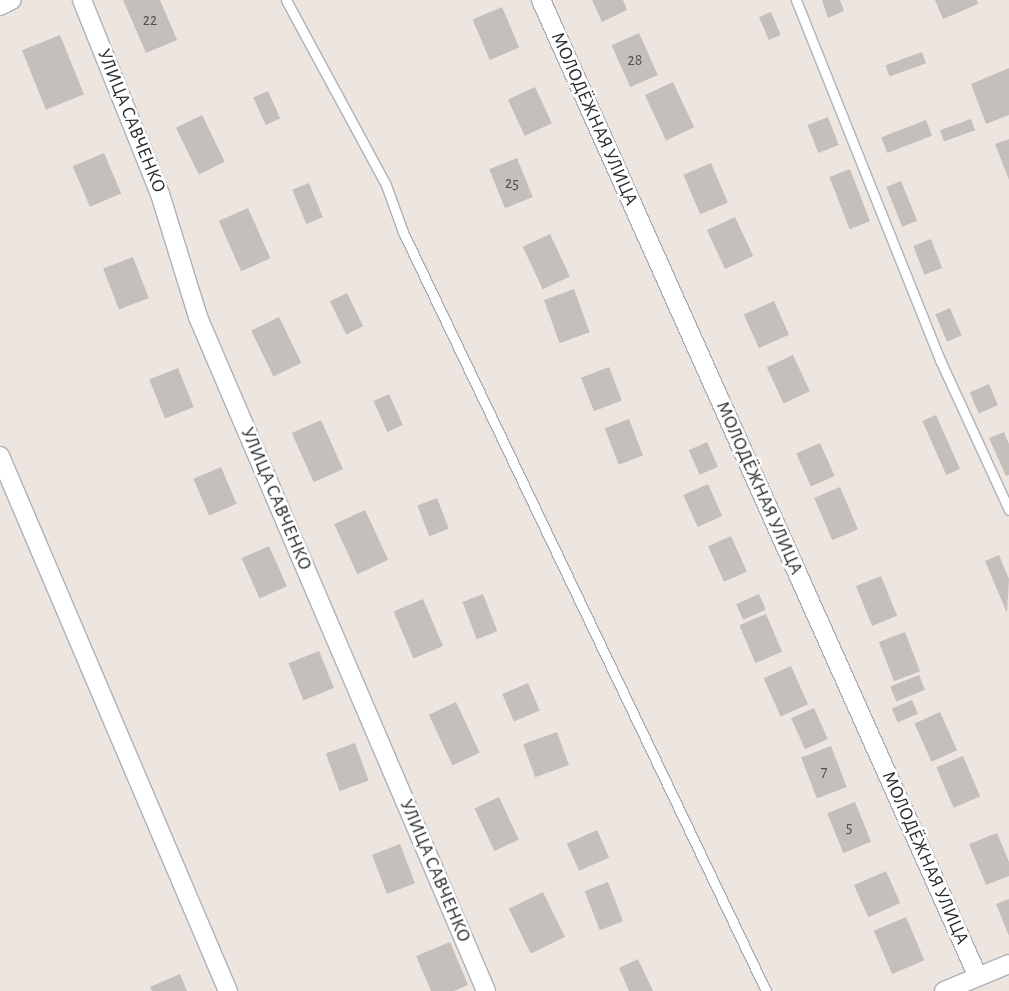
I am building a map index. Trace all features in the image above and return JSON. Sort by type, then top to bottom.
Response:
[{"type":"street","points":[[0,6],[12,0]]},
{"type":"street","name":"УЛИЦА САВЧЕНКО","points":[[82,0],[160,194],[198,317],[486,991]]},
{"type":"street","name":"МОЛОДЁЖНАЯ УЛИЦА","points":[[541,0],[978,977]]},
{"type":"street","points":[[0,456],[228,991]]},
{"type":"street","points":[[944,991],[1009,964]]},
{"type":"lane","points":[[286,0],[386,185],[403,232],[766,991]]},
{"type":"lane","points":[[796,0],[940,360],[1009,510]]},
{"type":"building","points":[[123,0],[160,0],[177,40],[146,53]]},
{"type":"building","points":[[592,0],[623,0],[627,10],[602,22]]},
{"type":"building","points":[[822,0],[840,0],[844,11],[828,18]]},
{"type":"building","points":[[935,0],[977,0],[978,4],[943,19]]},
{"type":"building","points":[[502,7],[519,48],[490,60],[473,20]]},
{"type":"building","points":[[771,12],[781,35],[769,40],[759,17]]},
{"type":"building","points":[[639,33],[658,75],[630,87],[612,45]]},
{"type":"building","points":[[60,35],[84,94],[46,110],[22,50]]},
{"type":"building","points":[[922,52],[926,63],[889,77],[885,65]]},
{"type":"building","points":[[1009,68],[1009,115],[986,124],[971,84]]},
{"type":"building","points":[[673,82],[694,127],[666,140],[645,95]]},
{"type":"building","points":[[535,87],[552,123],[525,136],[508,100]]},
{"type":"building","points":[[268,91],[280,118],[266,125],[253,98]]},
{"type":"building","points":[[202,115],[225,162],[199,174],[176,128]]},
{"type":"building","points":[[828,117],[839,145],[818,153],[807,125]]},
{"type":"building","points":[[971,119],[975,130],[944,142],[940,130]]},
{"type":"building","points":[[926,120],[932,136],[887,153],[881,137]]},
{"type":"building","points":[[1009,139],[1009,180],[995,144]]},
{"type":"building","points":[[104,153],[121,194],[90,207],[73,166]]},
{"type":"building","points":[[517,158],[533,197],[505,208],[489,169]]},
{"type":"building","points":[[711,163],[728,203],[700,214],[683,175]]},
{"type":"building","points":[[850,169],[870,221],[850,229],[829,177]]},
{"type":"building","points":[[901,181],[917,221],[902,227],[886,187]]},
{"type":"building","points":[[309,183],[323,217],[306,224],[292,190]]},
{"type":"building","points":[[248,208],[270,258],[241,271],[219,221]]},
{"type":"building","points":[[735,217],[753,256],[725,269],[707,230]]},
{"type":"building","points":[[550,234],[570,277],[543,289],[523,247]]},
{"type":"building","points":[[931,239],[942,268],[924,275],[913,246]]},
{"type":"building","points":[[133,257],[149,298],[119,310],[103,268]]},
{"type":"building","points":[[574,289],[590,332],[560,343],[544,300]]},
{"type":"building","points":[[347,293],[363,326],[346,335],[330,301]]},
{"type":"building","points":[[774,301],[789,335],[759,348],[744,314]]},
{"type":"building","points":[[950,308],[962,336],[947,342],[935,314]]},
{"type":"building","points":[[279,317],[301,363],[273,376],[251,331]]},
{"type":"building","points":[[793,355],[810,391],[784,404],[767,367]]},
{"type":"building","points":[[609,367],[622,401],[594,411],[581,378]]},
{"type":"building","points":[[178,368],[194,407],[165,419],[149,380]]},
{"type":"building","points":[[989,384],[998,405],[979,413],[970,392]]},
{"type":"building","points":[[389,394],[403,425],[387,432],[373,401]]},
{"type":"building","points":[[936,415],[960,469],[946,475],[922,421]]},
{"type":"building","points":[[629,419],[643,455],[619,465],[605,428]]},
{"type":"building","points":[[321,420],[343,469],[314,482],[292,433]]},
{"type":"building","points":[[1004,432],[1009,444],[1009,475],[1006,476],[989,438]]},
{"type":"building","points":[[707,442],[718,467],[700,475],[689,450]]},
{"type":"building","points":[[820,443],[835,476],[811,486],[796,454]]},
{"type":"building","points":[[221,467],[237,504],[209,516],[193,479]]},
{"type":"building","points":[[708,484],[722,516],[698,527],[683,495]]},
{"type":"building","points":[[840,487],[858,529],[832,540],[814,498]]},
{"type":"building","points":[[437,498],[449,529],[429,536],[417,506]]},
{"type":"building","points":[[365,510],[388,560],[357,574],[334,524]]},
{"type":"building","points":[[731,536],[747,572],[724,582],[708,546]]},
{"type":"building","points":[[269,546],[287,586],[259,598],[242,558]]},
{"type":"building","points":[[999,555],[1009,579],[1007,613],[985,561]]},
{"type":"building","points":[[881,576],[897,616],[872,626],[856,586]]},
{"type":"building","points":[[483,594],[497,631],[477,639],[462,602]]},
{"type":"building","points":[[759,594],[766,610],[743,620],[736,604]]},
{"type":"building","points":[[423,599],[443,646],[413,658],[394,612]]},
{"type":"building","points":[[766,614],[782,652],[755,663],[739,625]]},
{"type":"building","points":[[905,632],[920,671],[894,681],[879,642]]},
{"type":"building","points":[[319,651],[334,688],[303,700],[288,663]]},
{"type":"building","points":[[791,666],[808,704],[781,717],[764,678]]},
{"type":"building","points":[[919,675],[925,690],[896,701],[890,687]]},
{"type":"building","points":[[528,683],[540,711],[514,722],[502,694]]},
{"type":"building","points":[[912,700],[918,714],[898,722],[892,709]]},
{"type":"building","points":[[456,702],[480,753],[452,765],[429,715]]},
{"type":"building","points":[[814,708],[828,739],[805,749],[791,718]]},
{"type":"building","points":[[940,712],[957,750],[932,762],[914,723]]},
{"type":"building","points":[[557,732],[569,765],[535,777],[523,744]]},
{"type":"building","points":[[355,743],[369,781],[340,791],[326,754]]},
{"type":"building","points":[[831,746],[847,787],[817,799],[801,757]]},
{"type":"building","points":[[963,756],[980,797],[953,808],[936,767]]},
{"type":"building","points":[[499,797],[519,840],[494,851],[475,808]]},
{"type":"building","points":[[855,802],[871,842],[843,853],[827,813]]},
{"type":"building","points":[[597,830],[609,857],[579,871],[567,843]]},
{"type":"building","points":[[997,833],[1009,862],[1009,876],[986,885],[969,844]]},
{"type":"building","points":[[400,844],[415,883],[387,894],[372,855]]},
{"type":"building","points":[[886,871],[900,903],[868,917],[854,885]]},
{"type":"building","points":[[608,882],[623,921],[600,930],[585,891]]},
{"type":"building","points":[[543,892],[565,937],[531,954],[509,909]]},
{"type":"building","points":[[1009,899],[1009,936],[996,904]]},
{"type":"building","points":[[906,917],[924,960],[892,974],[874,931]]},
{"type":"building","points":[[450,942],[468,985],[454,991],[431,991],[416,956]]},
{"type":"building","points":[[638,959],[653,991],[629,991],[619,968]]},
{"type":"building","points":[[180,974],[187,991],[152,991],[150,987]]}]
